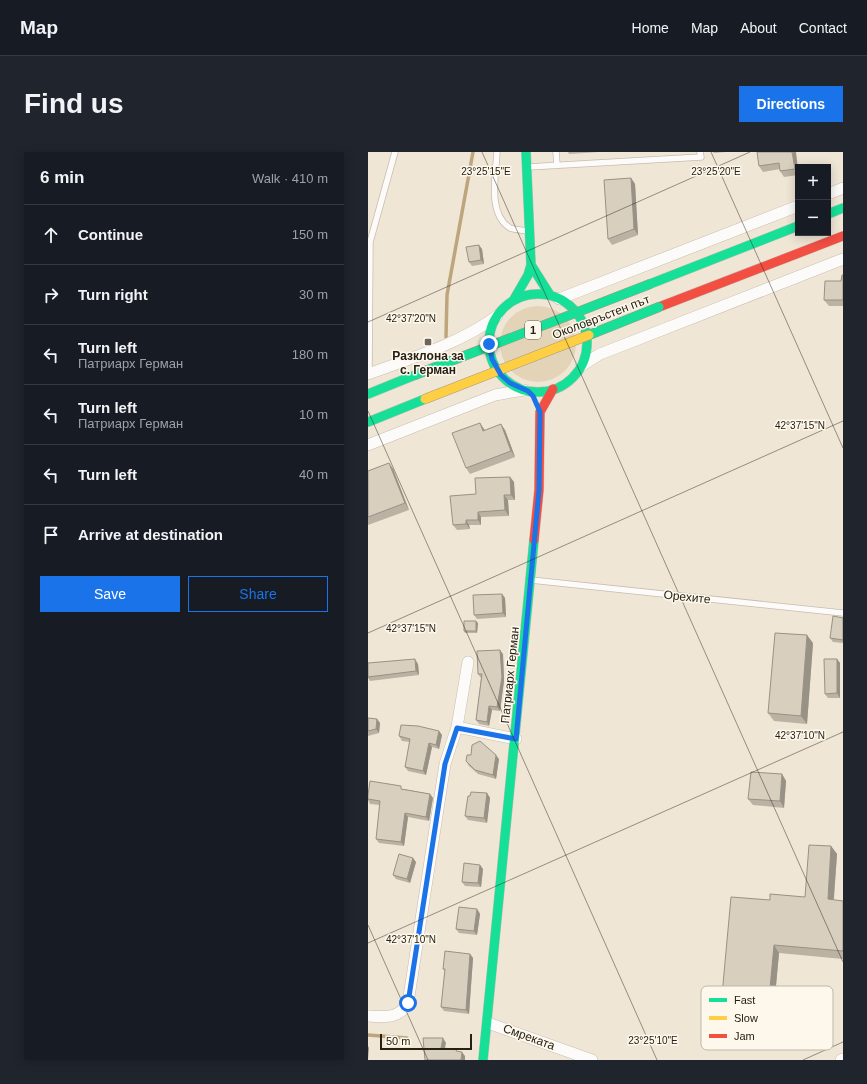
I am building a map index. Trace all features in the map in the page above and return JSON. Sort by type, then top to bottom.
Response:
[{"type":"main road","points":[[526,152],[531,265],[513,301],[497,316],[489,337],[492,359],[501,375],[510,383],[526,390],[541,392],[553,389],[569,381],[581,366],[586,351],[586,342],[583,325],[576,312],[554,297],[531,265]]},
{"type":"main road","points":[[831,213],[843,208]]},
{"type":"main road","name":"Околовръстен път","points":[[368,394],[795,227]]},
{"type":"main road","name":"Околовръстен път","points":[[368,422],[843,236]]},
{"type":"main road","points":[[513,301],[528,295],[554,297]]},
{"type":"main road","name":"Патриарх Герман","points":[[483,1060],[516,739],[539,490],[540,412],[543,404],[553,389]]},
{"type":"main road","name":"Патриарх Герман","points":[[526,390],[533,396],[540,412]]},
{"type":"street","points":[[831,193],[843,188]]},
{"type":"street","points":[[554,297],[795,207]]},
{"type":"street","points":[[581,366],[591,359],[626,344],[843,259]]},
{"type":"street","points":[[369,374],[457,340],[479,329],[497,316]]},
{"type":"street","points":[[368,445],[495,395],[526,390]]},
{"type":"street","points":[[368,1016],[392,1017],[405,1009],[408,1003],[445,764],[457,728],[468,662]]},
{"type":"street","points":[[457,728],[516,739]]},
{"type":"street","name":"Смреката","points":[[488,1023],[592,1060]]},
{"type":"lane","points":[[369,374],[369,242],[396,152]]},
{"type":"lane","points":[[497,152],[496,210],[504,223],[511,229],[530,231]]},
{"type":"lane","points":[[556,152],[557,165]]},
{"type":"lane","points":[[527,167],[701,157],[700,152]]},
{"type":"lane","name":"Орехите","points":[[531,580],[843,613]]},
{"type":"shaded area","points":[[538,306],[552,309],[565,317],[573,330],[576,344],[573,358],[565,371],[552,379],[538,382],[524,379],[511,371],[503,358],[500,344],[503,330],[511,317],[524,309]]},
{"type":"building","points":[[757,152],[792,152],[795,169],[780,171],[779,163],[759,166]]},
{"type":"building","points":[[631,178],[634,229],[608,239],[604,180]]},
{"type":"building","points":[[479,245],[481,260],[469,262],[466,247]]},
{"type":"building","points":[[842,275],[843,300],[824,300],[825,281],[841,281]]},
{"type":"building","points":[[480,423],[483,431],[501,424],[511,451],[466,468],[452,433]]},
{"type":"building","points":[[389,463],[405,503],[368,517],[368,471]]},
{"type":"building","points":[[510,477],[511,495],[504,495],[505,510],[478,512],[478,520],[466,520],[466,524],[453,525],[450,496],[476,494],[475,478]]},
{"type":"building","points":[[502,594],[503,613],[474,615],[473,595]]},
{"type":"building","points":[[833,616],[843,618],[843,640],[830,638]]},
{"type":"building","points":[[464,621],[476,621],[476,631],[464,631]]},
{"type":"building","points":[[775,633],[807,635],[801,716],[768,713]]},
{"type":"building","points":[[500,650],[502,677],[497,707],[489,706],[487,722],[476,720],[482,674],[478,674],[477,651]]},
{"type":"building","points":[[415,659],[416,671],[368,677],[368,663]]},
{"type":"building","points":[[824,659],[837,659],[837,693],[825,694]]},
{"type":"building","points":[[368,718],[377,719],[376,729],[368,731]]},
{"type":"building","points":[[401,725],[418,726],[439,731],[436,745],[429,743],[423,771],[405,767],[410,739],[399,736]]},
{"type":"building","points":[[480,741],[496,755],[493,775],[475,770],[466,761],[467,755],[471,755],[472,745]]},
{"type":"building","points":[[751,772],[782,774],[780,801],[748,799]]},
{"type":"building","points":[[370,781],[401,786],[401,789],[430,794],[426,817],[405,813],[401,842],[376,839],[380,801],[368,799]]},
{"type":"building","points":[[471,792],[487,793],[484,818],[465,816],[468,796],[470,796]]},
{"type":"building","points":[[809,845],[831,846],[828,899],[843,901],[843,951],[774,945],[770,986],[723,986],[731,897],[770,900],[770,894],[805,897]]},
{"type":"building","points":[[399,854],[413,858],[407,879],[393,875]]},
{"type":"building","points":[[464,863],[480,865],[478,883],[462,882]]},
{"type":"building","points":[[459,907],[477,909],[474,931],[456,929]]},
{"type":"building","points":[[445,951],[470,954],[466,1010],[441,1007],[445,969],[443,969]]},
{"type":"building","points":[[423,1038],[443,1038],[441,1048],[457,1049],[456,1051],[462,1052],[461,1060],[425,1060]]},
{"type":"waterway","points":[[446,337],[447,295],[473,152]]},
{"type":"waterway","points":[[368,1035],[407,1038]]},
{"type":"traffic: fast","points":[[513,301],[528,275],[531,265],[526,152]]},
{"type":"traffic: fast","points":[[831,213],[843,208]]},
{"type":"traffic: fast","points":[[650,284],[795,227]]},
{"type":"traffic: fast","points":[[531,265],[550,295]]},
{"type":"traffic: fast","points":[[415,375],[650,284]]},
{"type":"traffic: fast","points":[[538,294],[557,298],[572,309],[583,324],[587,343],[583,362],[572,377],[557,388],[538,392],[519,388],[504,377],[493,362],[489,343],[493,324],[504,309],[519,298],[538,294]]},
{"type":"traffic: fast","points":[[589,335],[659,307]]},
{"type":"traffic: fast","points":[[368,394],[415,375]]},
{"type":"traffic: fast","points":[[368,422],[425,399]]},
{"type":"traffic: fast","points":[[483,1060],[534,540]]},
{"type":"traffic: jam","points":[[659,307],[843,236]]},
{"type":"traffic: jam","points":[[534,540],[539,490],[540,412],[553,389]]},
{"type":"traffic: slow","points":[[425,399],[589,335]]},
{"type":"place","name":"Разклона за с. Герман","points":[[428,342]]},
{"type":"route","points":[[408,1003],[445,764],[457,728],[516,739],[539,490],[540,412],[533,396],[528,391],[510,383],[501,375],[495,367],[489,344]]}]
